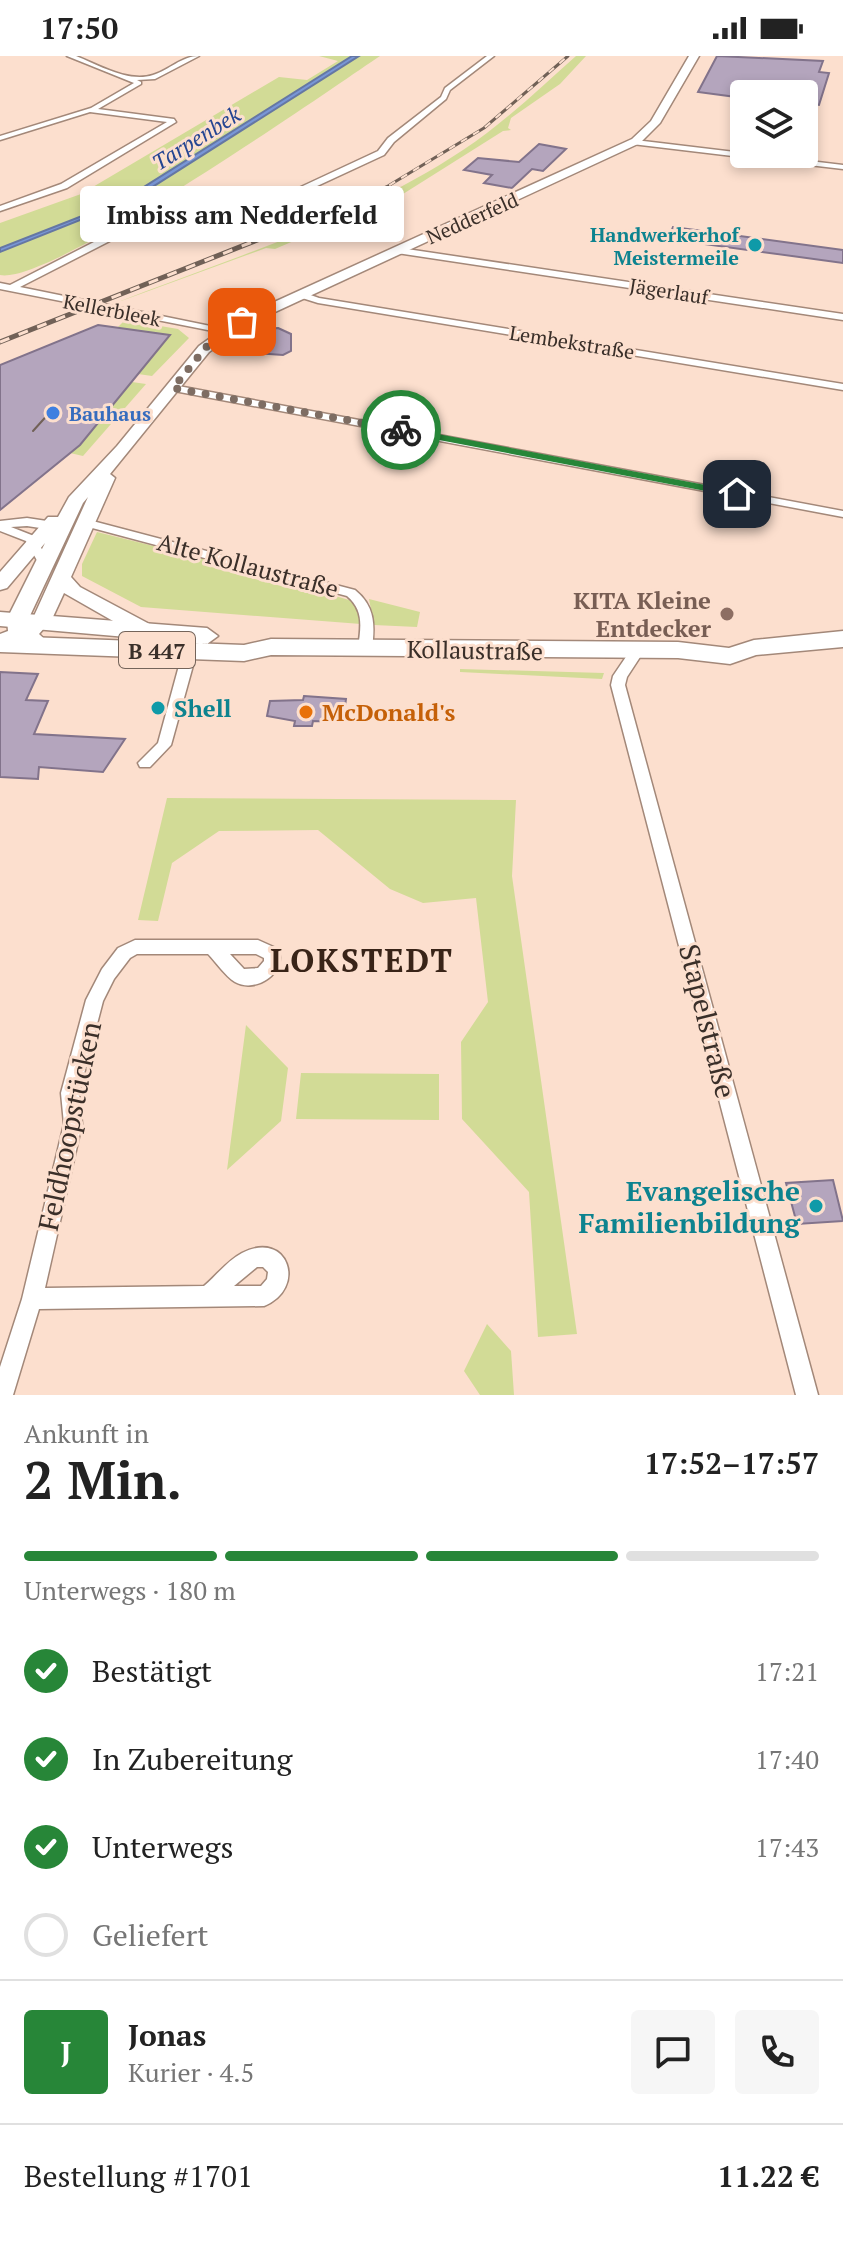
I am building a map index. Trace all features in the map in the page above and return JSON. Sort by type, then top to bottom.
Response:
[{"type":"main road","name":"Nedderfeld","points":[[20,629],[39,552],[55,526],[123,450],[204,349],[225,332],[302,295],[635,142],[655,123],[694,56]]},
{"type":"main road","name":"Nedderfeld","points":[[42,619],[123,450]]},
{"type":"main road","name":"Alte Kollaustraße","points":[[55,526],[82,530]]},
{"type":"main road","points":[[0,584],[39,552]]},
{"type":"main road","points":[[61,578],[73,591],[148,632]]},
{"type":"main road","name":"Kollaustraße","points":[[0,643],[42,619],[148,632],[249,637],[271,647]]},
{"type":"main road","name":"Kollaustraße","points":[[20,629],[190,651],[244,653],[271,647],[678,650],[730,656],[754,648],[843,639]]},
{"type":"street","points":[[70,56],[130,78],[153,78],[196,56]]},
{"type":"street","points":[[5,288],[138,223],[217,229],[381,153],[394,136],[444,98],[447,89],[491,56]]},
{"type":"street","points":[[0,138],[89,110],[138,85],[130,78]]},
{"type":"street","points":[[0,209],[64,186],[173,123],[167,119],[89,110]]},
{"type":"street","points":[[635,142],[843,167]]},
{"type":"street","name":"Jägerlauf","points":[[400,251],[843,317]]},
{"type":"street","name":"Kellerbleek","points":[[5,288],[225,332]]},
{"type":"street","name":"Lembekstraße","points":[[302,295],[843,387]]},
{"type":"street","points":[[173,388],[843,514]]},
{"type":"street","name":"Alte Kollaustraße","points":[[0,526],[27,522],[55,526]]},
{"type":"street","name":"Alte Kollaustraße","points":[[0,526],[39,552]]},
{"type":"street","name":"Alte Kollaustraße","points":[[82,530],[351,593],[364,605],[368,619],[365,648]]},
{"type":"street","points":[[145,763],[164,745],[190,651]]},
{"type":"street","name":"Stapelstraße","points":[[637,651],[618,680],[807,1395]]},
{"type":"street","name":"Feldhoopstücken","points":[[2,1395],[32,1299],[73,1124],[70,1093],[95,1000],[108,974],[124,953],[135,947],[212,947]]},
{"type":"street","points":[[32,1299],[209,1296]]},
{"type":"green space","points":[[319,56],[380,56],[188,184],[127,220],[72,251],[28,270],[0,275],[0,223],[81,194],[279,77],[307,80],[338,61]]},
{"type":"green space","points":[[576,56],[586,56],[560,84],[511,118],[508,128],[511,130],[503,131],[403,194],[275,249],[266,248],[113,304],[292,236],[423,175],[493,128]]},
{"type":"green space","points":[[125,320],[178,329],[189,338],[152,376],[138,374],[170,335],[117,328]]},
{"type":"green space","points":[[132,382],[146,384],[83,456],[70,453]]},
{"type":"green space","points":[[97,532],[206,559],[204,565],[292,589],[298,585],[349,600],[358,608],[361,624],[141,607],[82,576],[82,564]]},
{"type":"green space","points":[[369,599],[420,612],[417,627],[374,625]]},
{"type":"green space","points":[[460,669],[604,673],[602,679],[460,672]]},
{"type":"green space","points":[[167,798],[516,800],[512,876],[577,1334],[538,1337],[529,1192],[462,1119],[461,1042],[488,1002],[476,898],[423,903],[390,889],[318,830],[219,831],[172,863],[158,921],[138,920]]},
{"type":"green space","points":[[246,1025],[288,1068],[281,1121],[227,1170]]},
{"type":"green space","points":[[301,1073],[439,1074],[439,1120],[296,1119]]},
{"type":"green space","points":[[487,1324],[511,1351],[514,1395],[480,1395],[464,1371]]},
{"type":"water","points":[[352,56],[359,56],[135,198],[0,252],[0,248],[123,200]]},
{"type":"building","points":[[717,56],[823,61],[819,72],[829,73],[819,105],[818,80],[730,80],[730,96],[698,92]]},
{"type":"building","points":[[539,144],[566,149],[543,171],[532,169],[512,188],[484,183],[492,175],[464,170],[478,158],[519,162]]},
{"type":"building","name":"Handwerkerhof Meistermeile","points":[[673,227],[843,250],[843,263],[668,239]]},
{"type":"building","name":"Bauhaus","points":[[98,325],[170,335],[80,445],[0,510],[0,365]]},
{"type":"building","points":[[278,328],[291,334],[291,351],[283,355],[255,353],[242,346],[244,336],[259,329]]},
{"type":"building","points":[[0,672],[38,674],[26,700],[48,701],[34,734],[125,739],[103,772],[39,767],[38,779],[0,777]]},
{"type":"building","name":"McDonald's","points":[[304,696],[346,699],[343,722],[313,721],[312,726],[294,726],[295,721],[267,716],[270,701],[303,700]]},
{"type":"building","name":"Evangelische Familienbildung","points":[[833,1180],[843,1221],[797,1224],[786,1183]]},
{"type":"tram line","points":[[33,431],[51,411]]},
{"type":"railway","points":[[338,208],[388,186],[484,128],[568,56]]},
{"type":"railway","points":[[338,208],[343,206]]},
{"type":"railway","points":[[0,342],[338,208]]},
{"type":"way so far","points":[[242,322],[208,345],[173,388],[401,430]]},
{"type":"place","name":"Handwerkerhof Meistermeile","points":[[755,245]]},
{"type":"place","name":"Imbiss am Nedderfeld","points":[[242,322]]},
{"type":"place","name":"Bauhaus","points":[[53,413]]},
{"type":"place","name":"KITA Kleine Entdecker","points":[[727,614]]},
{"type":"place","name":"Shell","points":[[158,708]]},
{"type":"place","name":"McDonald's","points":[[306,712]]},
{"type":"place","name":"Evangelische Familienbildung","points":[[816,1206]]},
{"type":"district","name":"LOKSTEDT","points":[[362,960]]},
{"type":"route","points":[[401,430],[737,494]]},
{"type":"water label","name":"Tarpenbek","points":[[196,138]]}]
